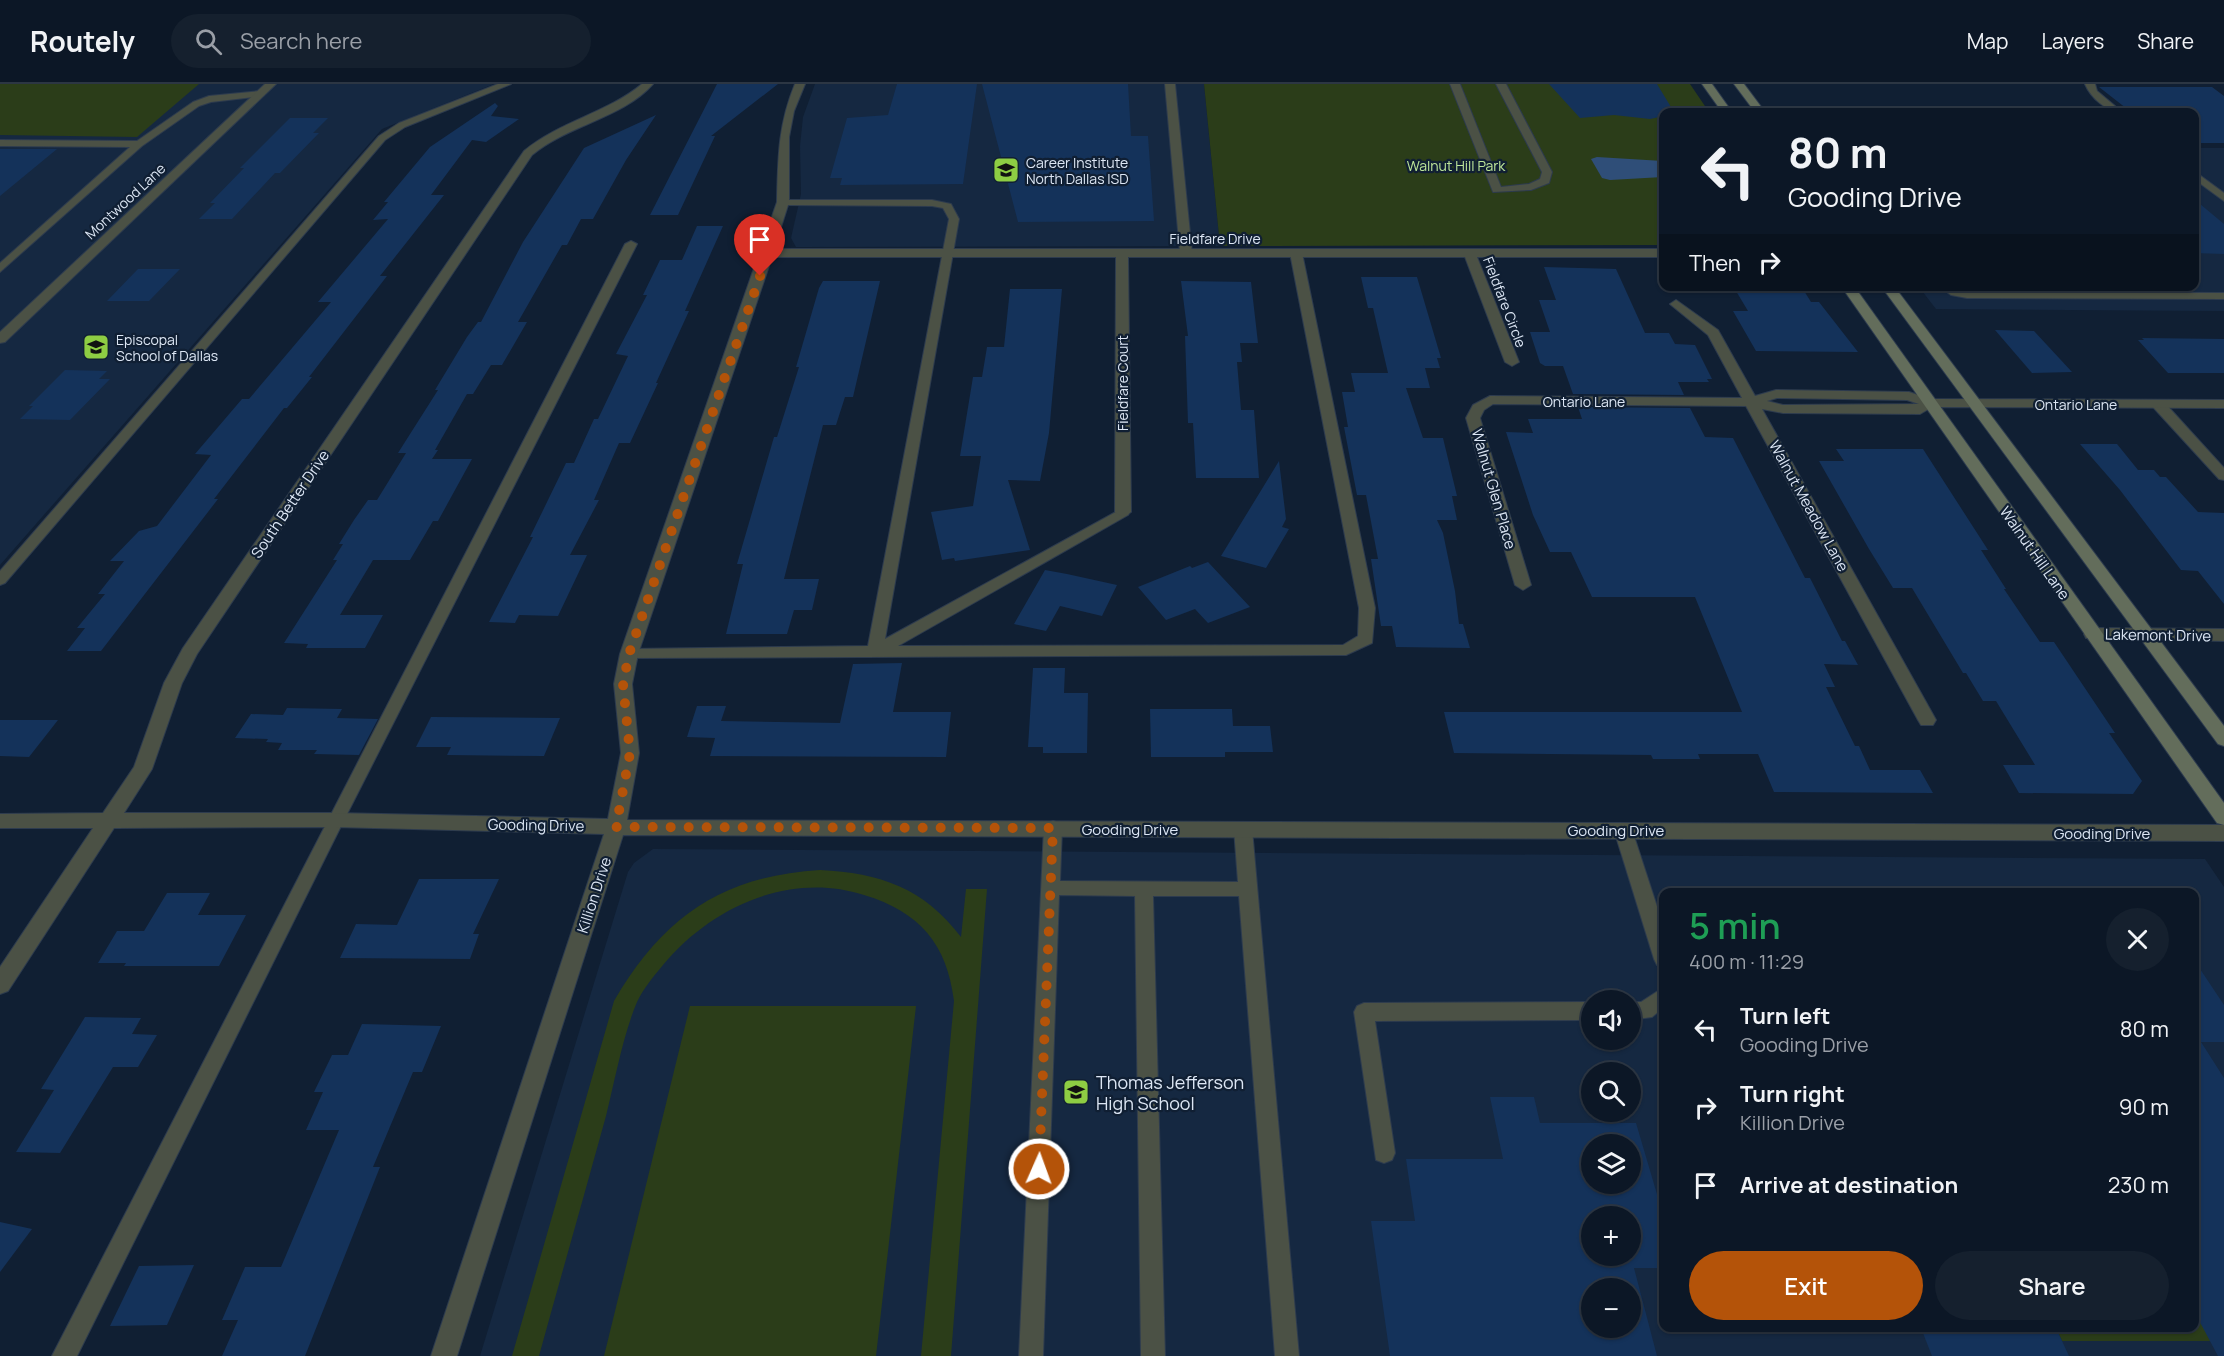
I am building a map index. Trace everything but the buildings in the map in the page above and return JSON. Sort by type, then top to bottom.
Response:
[{"type":"main road","points":[[1707,84],[1724,108]]},
{"type":"main road","points":[[1739,84],[1757,108]]},
{"type":"main road","name":"Walnut Hill Lane","points":[[1850,291],[2224,818]]},
{"type":"main road","points":[[1891,291],[2224,739]]},
{"type":"street","name":"Montwood Lane","points":[[0,339],[271,84]]},
{"type":"street","name":"South Better Drive","points":[[0,985],[143,769],[173,683],[189,652],[528,153],[553,133],[623,102],[648,84]]},
{"type":"street","name":"Killion Drive","points":[[444,1356],[616,827],[630,753],[623,684],[629,654],[783,202],[784,137],[789,111],[800,84]]},
{"type":"street","name":"Fieldfare Drive","points":[[767,253],[1659,253]]},
{"type":"street","name":"Fieldfare Court","points":[[1122,253],[1122,512]]},
{"type":"street","name":"Fieldfare Circle","points":[[1470,253],[1512,362]]},
{"type":"street","name":"Walnut Meadow Lane","points":[[1676,304],[1713,333],[1927,720]]},
{"type":"street","name":"Ontario Lane","points":[[1490,400],[1751,402],[1794,410],[1920,410],[1929,404],[2224,404]]},
{"type":"street","name":"Walnut Glen Place","points":[[1490,400],[1478,408],[1473,418],[1522,585]]},
{"type":"street","name":"Lakemont Drive","points":[[2092,634],[2224,635]]},
{"type":"street","name":"Gooding Drive","points":[[0,821],[334,820],[616,827],[2224,833]]},
{"type":"lane","points":[[0,580],[382,138],[402,125],[506,84]]},
{"type":"lane","points":[[1170,84],[1186,253]]},
{"type":"lane","points":[[1455,84],[1497,190],[1531,187],[1545,181],[1547,172],[1501,84]]},
{"type":"lane","points":[[2090,84],[2093,92],[2113,108]]},
{"type":"lane","points":[[0,269],[139,144],[196,104],[209,99],[260,94]]},
{"type":"lane","points":[[0,143],[139,144]]},
{"type":"lane","points":[[2199,178],[2224,198]]},
{"type":"lane","points":[[783,202],[932,203],[947,206],[954,219],[875,651]]},
{"type":"lane","points":[[64,1356],[334,820],[631,243]]},
{"type":"lane","points":[[629,654],[1346,650],[1366,639],[1367,608],[1296,253]]},
{"type":"lane","points":[[1952,291],[1967,295],[2000,291],[2224,296]]},
{"type":"lane","points":[[2158,404],[2224,476]]},
{"type":"lane","points":[[875,651],[1122,512]]},
{"type":"lane","points":[[1031,1356],[1053,828]]},
{"type":"lane","points":[[1243,829],[1287,1356]]},
{"type":"lane","points":[[1623,830],[1659,943]]},
{"type":"lane","points":[[1050,888],[1248,889]]},
{"type":"lane","points":[[1144,888],[1153,1356]]},
{"type":"lane","points":[[1641,1011],[1645,1011],[1659,999]]},
{"type":"lane","points":[[1384,1153],[1364,1012],[1581,1011]]},
{"type":"shaded area","name":"Episcopal School of Dallas","points":[[0,84],[494,84],[382,129],[0,565]]},
{"type":"shaded area","name":"Career Institute North Dallas ISD","points":[[815,84],[1204,84],[1220,246],[796,247],[791,238],[801,194],[800,146],[803,117]]},
{"type":"shaded area","points":[[2199,148],[2224,148],[2224,311],[1936,309],[1922,291],[2199,291]]},
{"type":"shaded area","points":[[1597,157],[1659,161],[1659,177],[1610,180],[1602,178],[1591,159]]},
{"type":"shaded area","name":"Thomas Jefferson High School","points":[[653,849],[2205,859],[2224,887],[2224,1356],[480,1356],[628,872],[634,863]]},
{"type":"green space","points":[[0,84],[199,84],[137,137],[0,135]]},
{"type":"green space","name":"Walnut Hill Park","points":[[1204,84],[1690,84],[1706,108],[1659,108],[1659,245],[1220,246]]},
{"type":"green space","points":[[820,870],[862,875],[899,886],[932,906],[961,937],[966,889],[987,889],[951,1356],[921,1356],[954,1001],[945,963],[927,933],[901,911],[864,895],[836,889],[808,888],[781,891],[754,899],[704,926],[682,944],[642,992],[623,1043],[606,1116],[539,1356],[512,1356],[614,1001],[653,946],[675,924],[699,906],[753,881]]},
{"type":"green space","points":[[690,1006],[916,1006],[876,1356],[604,1356]]},
{"type":"green space","points":[[2199,1318],[2211,1341],[2062,1341],[2058,1332],[2199,1332]]},
{"type":"place","name":"Career Institute North Dallas ISD","points":[[1006,170]]},
{"type":"place","name":"Episcopal School of Dallas","points":[[96,347]]},
{"type":"place","name":"Thomas Jefferson High School","points":[[1076,1092]]},
{"type":"route","points":[[760,276],[629,654],[623,684],[630,753],[616,827],[1053,828],[1039,1169]]}]
